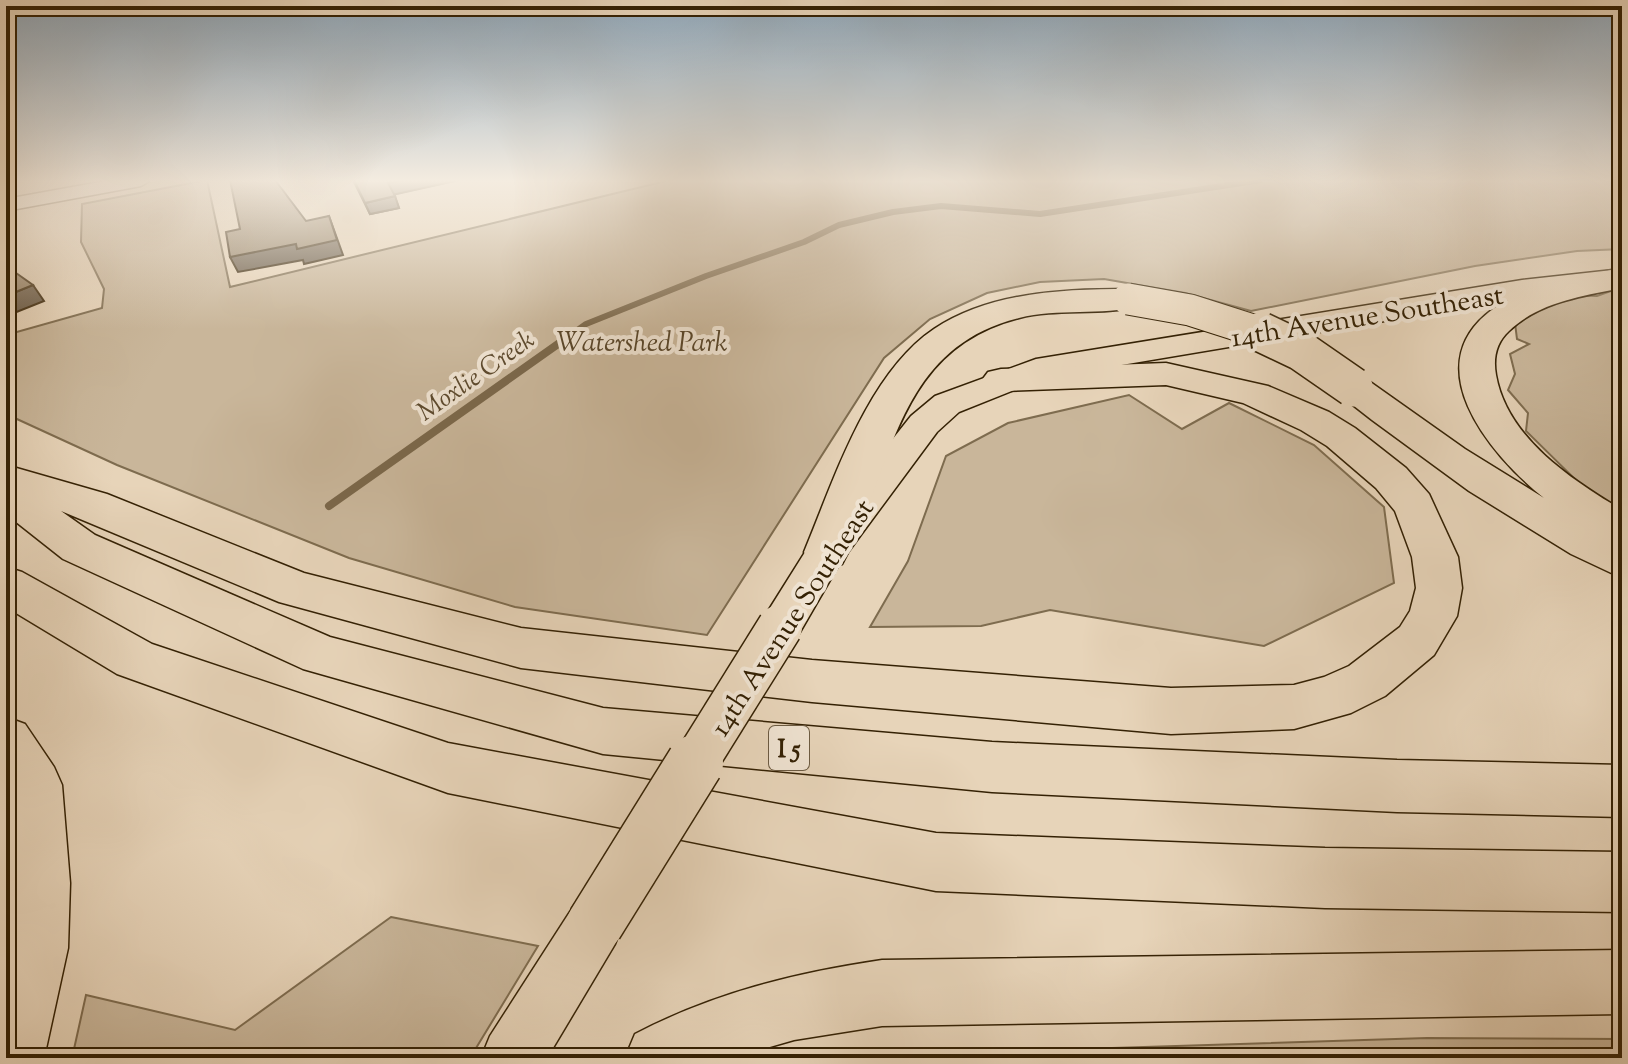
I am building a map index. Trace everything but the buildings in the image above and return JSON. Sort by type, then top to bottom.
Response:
[{"type":"highway","points":[[1622,278],[1560,293],[1517,310],[1490,330],[1476,356],[1480,391],[1489,414],[1503,432],[1541,474],[1622,531]]},
{"type":"highway","points":[[826,552],[873,437],[913,368],[944,338],[975,321],[1012,309],[1070,301],[1128,299],[1227,318],[1322,362],[1474,476],[1549,522],[1622,561]]},
{"type":"highway","points":[[6,479],[92,505],[295,589],[521,648],[812,681],[1171,711],[1294,707],[1333,697],[1367,681],[1417,641],[1433,616],[1439,588],[1435,557],[1414,505],[1391,478],[1341,437],[1315,421],[1255,394],[1166,374],[1001,380]]},
{"type":"highway","name":"I 5","points":[[6,492],[79,547],[321,655],[603,731],[992,767],[1397,786],[1622,791]]},
{"type":"highway","points":[[6,585],[135,659],[448,768],[936,862],[1325,878],[1622,882]]},
{"type":"highway","points":[[6,741],[34,785],[40,883],[37,948],[10,1058]]},
{"type":"highway","points":[[659,1058],[685,1043],[747,1017],[805,1003],[882,993],[1622,982]]},
{"type":"main road","name":"14th Avenue Southeast","points":[[524,1039],[826,552],[924,424],[947,404],[1001,380],[1036,369],[1522,289],[1622,278]]},
{"type":"green space","name":"Watershed Park","points":[[81,230],[218,230],[230,287],[466,230],[1622,230],[1622,249],[1577,251],[1475,266],[1251,311],[1185,293],[1104,279],[1040,282],[987,293],[930,319],[884,358],[707,635],[515,607],[349,558],[117,465],[6,414],[6,335],[102,308],[104,289],[81,242]]},
{"type":"green space","points":[[1622,287],[1622,513],[1592,496],[1526,431],[1528,413],[1508,390],[1515,374],[1510,354],[1529,344],[1517,339],[1514,315],[1565,295],[1597,296]]},
{"type":"green space","points":[[1129,395],[1182,429],[1229,403],[1314,445],[1384,507],[1394,583],[1264,646],[1050,610],[981,626],[870,627],[908,561],[946,456],[1008,423]]},
{"type":"green space","points":[[391,917],[538,946],[470,1058],[72,1058],[86,995],[235,1030]]},
{"type":"green space","points":[[1427,1038],[1622,1039],[1622,1058],[796,1058]]},
{"type":"waterway","name":"Moxlie Creek","points":[[572,334],[586,324],[829,230]]},
{"type":"waterway","name":"Moxlie Creek","points":[[329,506],[575,332]]}]
